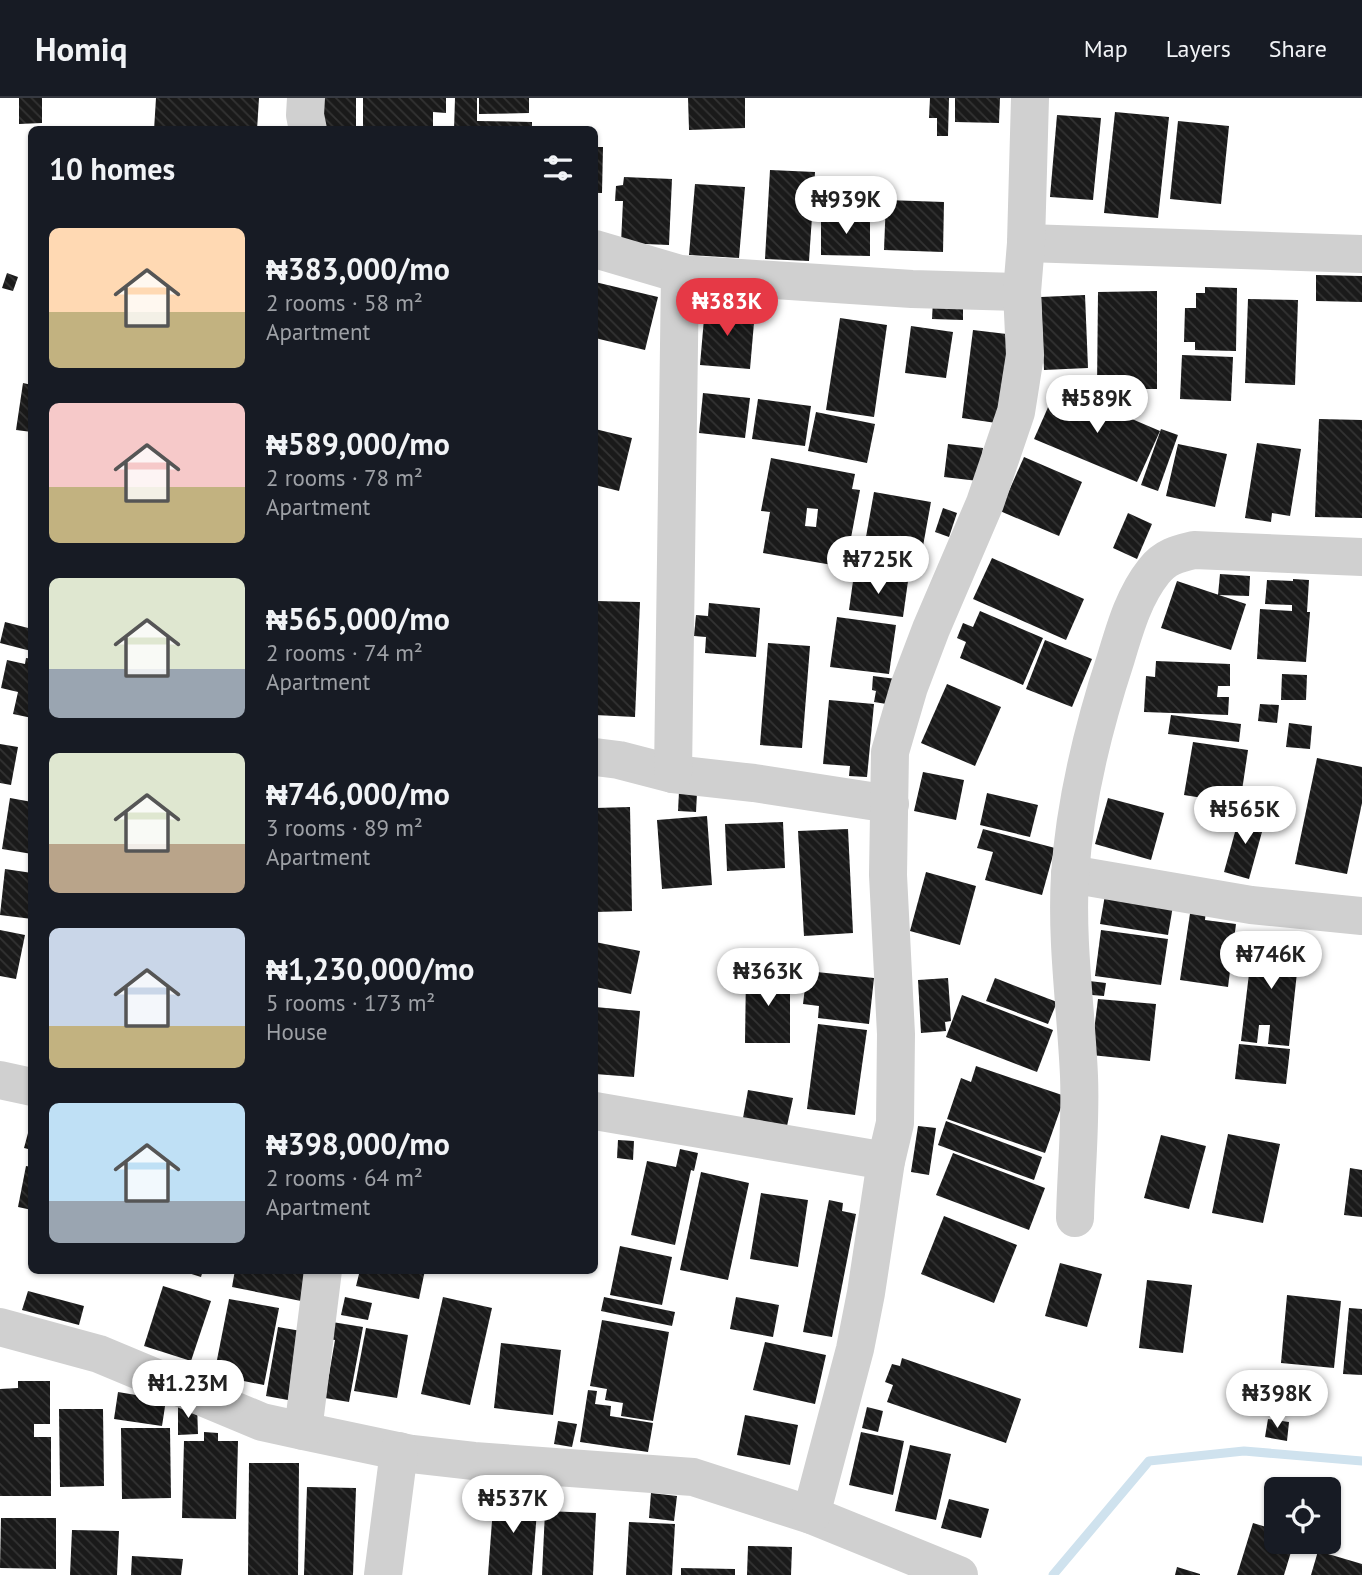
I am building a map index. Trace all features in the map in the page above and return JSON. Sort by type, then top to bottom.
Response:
[{"type":"street","points":[[306,98],[307,126]]},
{"type":"street","points":[[811,1514],[855,1349],[886,1161],[895,1123],[897,1034],[888,875],[890,752],[909,687],[985,503],[1016,412],[1025,355],[1022,292],[1030,98]]},
{"type":"street","points":[[1026,243],[1362,254]]},
{"type":"street","points":[[598,250],[680,274],[912,289],[1022,292]]},
{"type":"street","points":[[673,774],[680,274]]},
{"type":"street","points":[[1075,1218],[1079,1077],[1071,971],[1070,874],[1080,790],[1107,686],[1132,608],[1154,571],[1171,555],[1194,550],[1362,557]]},
{"type":"street","points":[[598,757],[673,774],[754,783],[891,804]]},
{"type":"street","points":[[1070,874],[1251,905],[1362,916]]},
{"type":"street","points":[[0,1080],[28,1086]]},
{"type":"street","points":[[598,1112],[886,1161]]},
{"type":"street","points":[[303,1431],[323,1274]]},
{"type":"street","points":[[0,1327],[99,1354],[262,1422],[303,1431],[399,1451],[474,1461],[693,1478],[811,1514],[959,1575]]},
{"type":"street","points":[[383,1575],[399,1451]]},
{"type":"building","points":[[19,98],[42,98],[42,123],[19,124]]},
{"type":"building","points":[[156,98],[259,98],[257,126],[154,126]]},
{"type":"building","points":[[319,98],[356,98],[356,126],[325,126]]},
{"type":"building","points":[[363,98],[446,98],[446,113],[433,112],[433,126],[363,126]]},
{"type":"building","points":[[455,98],[477,98],[477,121],[532,122],[532,126],[454,126]]},
{"type":"building","points":[[479,98],[529,98],[529,113],[479,114]]},
{"type":"building","points":[[688,98],[745,98],[745,128],[689,130]]},
{"type":"building","points":[[930,98],[949,98],[948,136],[937,136],[937,118],[929,118]]},
{"type":"building","points":[[955,98],[1000,98],[999,123],[955,122]]},
{"type":"building","points":[[1115,112],[1169,117],[1158,218],[1104,213]]},
{"type":"building","points":[[1057,115],[1101,118],[1093,200],[1050,197]]},
{"type":"building","points":[[1178,121],[1229,126],[1221,204],[1170,199]]},
{"type":"building","points":[[598,147],[603,147],[602,193],[598,193]]},
{"type":"building","points":[[770,170],[815,172],[809,261],[765,259]]},
{"type":"building","points":[[624,177],[672,179],[669,245],[621,243],[623,201],[615,201],[616,186],[623,185]]},
{"type":"building","points":[[695,184],[745,187],[739,258],[689,255]]},
{"type":"building","points":[[886,200],[944,202],[943,252],[884,250]]},
{"type":"building","points":[[821,217],[870,217],[870,256],[821,255]]},
{"type":"building","points":[[7,273],[18,277],[13,291],[2,288]]},
{"type":"building","points":[[1316,275],[1362,276],[1362,302],[1316,301]]},
{"type":"building","points":[[598,283],[658,297],[645,350],[598,339]]},
{"type":"building","points":[[1205,287],[1237,288],[1236,351],[1195,350],[1195,342],[1184,342],[1185,308],[1196,308],[1196,293],[1205,293]]},
{"type":"building","points":[[1157,291],[1157,389],[1097,389],[1098,292]]},
{"type":"building","points":[[1085,295],[1088,368],[1044,370],[1041,297]]},
{"type":"building","points":[[1248,299],[1298,300],[1295,385],[1245,383]]},
{"type":"building","points":[[933,300],[963,301],[963,320],[932,319]]},
{"type":"building","points":[[705,307],[755,311],[750,369],[700,365]]},
{"type":"building","points":[[840,318],[887,325],[874,417],[826,410]]},
{"type":"building","points":[[911,326],[953,332],[946,378],[905,373]]},
{"type":"building","points":[[973,330],[1015,335],[1003,424],[962,418]]},
{"type":"building","points":[[1182,355],[1233,357],[1231,401],[1180,399]]},
{"type":"building","points":[[23,383],[28,384],[28,432],[16,430]]},
{"type":"building","points":[[1057,387],[1160,431],[1137,482],[1034,439]]},
{"type":"building","points":[[703,393],[750,398],[745,438],[699,433]]},
{"type":"building","points":[[758,399],[811,406],[805,446],[752,439]]},
{"type":"building","points":[[816,412],[875,424],[867,463],[808,451]]},
{"type":"building","points":[[1319,419],[1362,420],[1362,518],[1315,517]]},
{"type":"building","points":[[1161,429],[1178,435],[1158,491],[1141,485]]},
{"type":"building","points":[[598,430],[632,438],[619,491],[598,486]]},
{"type":"building","points":[[1257,443],[1301,449],[1290,516],[1272,513],[1271,522],[1245,518]]},
{"type":"building","points":[[948,444],[983,448],[978,481],[944,477]]},
{"type":"building","points":[[1178,444],[1227,454],[1215,507],[1166,496]]},
{"type":"building","points":[[1024,457],[1082,482],[1059,536],[1000,511]]},
{"type":"building","points":[[771,458],[855,474],[852,489],[860,490],[850,543],[843,542],[838,566],[763,553],[770,512],[761,511]],"holes":[[[807,508],[818,509],[816,527],[805,526]]]},
{"type":"building","points":[[874,492],[931,502],[921,557],[864,548]]},
{"type":"building","points":[[943,508],[957,513],[949,537],[935,532]]},
{"type":"building","points":[[1128,513],[1152,524],[1137,559],[1113,548]]},
{"type":"building","points":[[992,558],[1084,599],[1066,640],[973,599]]},
{"type":"building","points":[[854,574],[908,581],[903,617],[849,610]]},
{"type":"building","points":[[1220,574],[1250,576],[1249,596],[1218,595]]},
{"type":"building","points":[[1267,580],[1309,580],[1307,612],[1310,612],[1306,662],[1257,659],[1260,609],[1292,611],[1292,605],[1265,604]]},
{"type":"building","points":[[1177,581],[1246,604],[1231,650],[1161,628]]},
{"type":"building","points":[[598,601],[640,602],[635,717],[598,715]]},
{"type":"building","points":[[709,603],[760,608],[756,657],[705,653],[706,637],[694,636],[696,615],[708,616]]},
{"type":"building","points":[[980,611],[1043,638],[1023,685],[960,658],[966,642],[957,638],[963,623],[973,627]]},
{"type":"building","points":[[837,617],[896,625],[889,674],[830,667]]},
{"type":"building","points":[[5,622],[28,628],[28,650],[0,643]]},
{"type":"building","points":[[1045,640],[1092,659],[1072,707],[1026,689]]},
{"type":"building","points":[[768,643],[810,646],[802,748],[760,745]]},
{"type":"building","points":[[28,658],[28,717],[13,714],[18,692],[1,688],[7,660],[25,664]]},
{"type":"building","points":[[1156,661],[1230,664],[1230,686],[1218,686],[1217,697],[1229,697],[1228,715],[1144,712],[1146,676],[1155,677]]},
{"type":"building","points":[[1282,674],[1307,675],[1306,700],[1281,700]]},
{"type":"building","points":[[873,676],[896,679],[893,705],[874,702],[876,691],[872,690]]},
{"type":"building","points":[[947,684],[1001,707],[975,766],[921,743]]},
{"type":"building","points":[[829,700],[874,704],[867,777],[849,776],[850,766],[823,764]]},
{"type":"building","points":[[1260,704],[1279,705],[1277,723],[1258,721]]},
{"type":"building","points":[[1171,715],[1241,724],[1239,742],[1168,734]]},
{"type":"building","points":[[1289,723],[1312,726],[1310,749],[1286,747]]},
{"type":"building","points":[[1193,742],[1248,750],[1240,804],[1184,795]]},
{"type":"building","points":[[0,744],[18,747],[11,785],[0,783]]},
{"type":"building","points":[[1317,758],[1362,767],[1362,803],[1347,874],[1295,864]]},
{"type":"building","points":[[923,772],[964,780],[956,820],[914,811]]},
{"type":"building","points":[[679,792],[697,793],[696,812],[678,811]]},
{"type":"building","points":[[987,793],[1038,805],[1030,837],[980,825]]},
{"type":"building","points":[[10,798],[28,801],[28,853],[2,849]]},
{"type":"building","points":[[1108,798],[1164,813],[1151,860],[1095,844]]},
{"type":"building","points":[[630,807],[632,911],[598,912],[598,808]]},
{"type":"building","points":[[1240,814],[1265,821],[1249,879],[1224,872]]},
{"type":"building","points":[[707,816],[712,885],[662,889],[657,820]]},
{"type":"building","points":[[783,822],[785,868],[727,871],[725,824]]},
{"type":"building","points":[[848,829],[853,933],[804,936],[798,831]]},
{"type":"building","points":[[983,829],[1055,848],[1042,895],[985,880],[993,852],[977,848]]},
{"type":"building","points":[[5,869],[28,872],[28,918],[0,915]]},
{"type":"building","points":[[926,872],[976,886],[960,945],[910,931]]},
{"type":"building","points":[[1105,895],[1173,906],[1168,935],[1100,924]]},
{"type":"building","points":[[1191,907],[1206,909],[1205,920],[1236,924],[1228,987],[1180,980]]},
{"type":"building","points":[[0,930],[25,935],[16,979],[0,976]]},
{"type":"building","points":[[1101,930],[1168,939],[1161,985],[1095,976]]},
{"type":"building","points":[[1253,940],[1300,945],[1289,1046],[1268,1044],[1270,1025],[1259,1025],[1257,1043],[1241,1041]]},
{"type":"building","points":[[598,943],[640,951],[631,994],[598,988]]},
{"type":"building","points":[[807,971],[874,978],[869,1024],[818,1018],[819,1006],[803,1004]]},
{"type":"building","points":[[746,973],[790,974],[790,1043],[745,1043]]},
{"type":"building","points":[[948,978],[951,1021],[945,1022],[946,1031],[921,1033],[918,980]]},
{"type":"building","points":[[995,978],[1057,1002],[1048,1024],[986,1001]]},
{"type":"building","points":[[1081,980],[1106,983],[1104,996],[1080,994]]},
{"type":"building","points":[[962,995],[1053,1030],[1037,1072],[946,1037]]},
{"type":"building","points":[[1098,999],[1156,1004],[1150,1061],[1091,1055]]},
{"type":"building","points":[[598,1007],[640,1011],[634,1077],[598,1074]]},
{"type":"building","points":[[818,1024],[867,1030],[855,1115],[807,1109]]},
{"type":"building","points":[[1239,1044],[1290,1049],[1286,1084],[1235,1079]]},
{"type":"building","points":[[976,1066],[1065,1096],[1045,1153],[947,1119],[961,1078],[971,1082]]},
{"type":"building","points":[[748,1090],[793,1098],[787,1126],[743,1118]]},
{"type":"building","points":[[946,1121],[1042,1157],[1034,1180],[938,1145]]},
{"type":"building","points":[[918,1126],[936,1128],[929,1175],[911,1172]]},
{"type":"building","points":[[28,1133],[28,1149],[24,1148]]},
{"type":"building","points":[[1228,1134],[1280,1144],[1263,1223],[1212,1213]]},
{"type":"building","points":[[1161,1135],[1206,1146],[1189,1209],[1144,1198]]},
{"type":"building","points":[[618,1140],[634,1141],[633,1160],[617,1158]]},
{"type":"building","points":[[680,1149],[698,1153],[694,1171],[691,1170],[675,1245],[631,1235],[647,1161],[676,1167]]},
{"type":"building","points":[[953,1153],[1045,1188],[1029,1230],[936,1195]]},
{"type":"building","points":[[26,1166],[28,1166],[28,1209],[18,1207]]},
{"type":"building","points":[[1350,1168],[1362,1170],[1362,1217],[1344,1215]]},
{"type":"building","points":[[701,1172],[749,1183],[728,1280],[680,1270]]},
{"type":"building","points":[[761,1193],[808,1200],[798,1267],[750,1259]]},
{"type":"building","points":[[829,1200],[843,1203],[842,1211],[856,1214],[832,1337],[803,1332]]},
{"type":"building","points":[[944,1216],[1017,1245],[994,1303],[921,1274]]},
{"type":"building","points":[[620,1246],[672,1257],[662,1305],[610,1295]]},
{"type":"building","points":[[1060,1263],[1102,1274],[1087,1327],[1045,1316]]},
{"type":"building","points":[[234,1274],[306,1274],[301,1301],[232,1287]]},
{"type":"building","points":[[359,1274],[424,1274],[419,1299],[356,1286]]},
{"type":"building","points":[[1147,1280],[1192,1285],[1183,1353],[1139,1348]]},
{"type":"building","points":[[163,1286],[211,1301],[191,1361],[144,1346]]},
{"type":"building","points":[[28,1291],[84,1306],[79,1325],[22,1310]]},
{"type":"building","points":[[1287,1295],[1341,1301],[1334,1368],[1281,1363]]},
{"type":"building","points":[[345,1297],[372,1303],[368,1320],[341,1315]]},
{"type":"building","points":[[443,1297],[492,1308],[470,1405],[421,1394]]},
{"type":"building","points":[[604,1297],[675,1312],[672,1326],[601,1311]]},
{"type":"building","points":[[736,1297],[779,1305],[773,1337],[730,1329]]},
{"type":"building","points":[[229,1299],[279,1308],[264,1385],[214,1375]]},
{"type":"building","points":[[1349,1308],[1362,1309],[1362,1375],[1343,1374]]},
{"type":"building","points":[[602,1320],[669,1332],[653,1421],[621,1416],[623,1403],[605,1400],[607,1389],[590,1386]]},
{"type":"building","points":[[332,1322],[363,1327],[349,1402],[325,1398],[335,1340],[329,1339]]},
{"type":"building","points":[[278,1327],[301,1331],[288,1400],[266,1396]]},
{"type":"building","points":[[366,1328],[408,1335],[397,1398],[354,1391]]},
{"type":"building","points":[[765,1342],[826,1355],[815,1404],[753,1390]]},
{"type":"building","points":[[501,1343],[561,1350],[553,1415],[494,1408]]},
{"type":"building","points":[[902,1358],[1021,1399],[1006,1443],[887,1402],[893,1385],[885,1382],[892,1364],[900,1366]]},
{"type":"building","points":[[18,1381],[50,1381],[50,1424],[34,1424],[34,1437],[51,1437],[51,1496],[0,1496],[0,1389],[18,1388]]},
{"type":"building","points":[[588,1390],[597,1391],[595,1404],[611,1406],[610,1416],[653,1423],[648,1452],[580,1442]]},
{"type":"building","points":[[118,1392],[166,1400],[162,1426],[114,1419]]},
{"type":"building","points":[[178,1405],[197,1405],[198,1434],[178,1435]]},
{"type":"building","points":[[867,1407],[883,1411],[878,1432],[862,1428]]},
{"type":"building","points":[[59,1409],[103,1409],[104,1486],[60,1487]]},
{"type":"building","points":[[745,1415],[798,1425],[790,1465],[737,1455]]},
{"type":"building","points":[[1268,1419],[1289,1422],[1287,1441],[1265,1437]]},
{"type":"building","points":[[558,1421],[577,1424],[572,1447],[554,1444]]},
{"type":"building","points":[[121,1428],[170,1428],[171,1498],[122,1499]]},
{"type":"building","points":[[204,1432],[218,1433],[218,1441],[238,1441],[236,1519],[182,1518],[184,1441],[204,1441]]},
{"type":"building","points":[[861,1432],[904,1441],[893,1495],[849,1485]]},
{"type":"building","points":[[910,1445],[951,1454],[936,1520],[895,1511]]},
{"type":"building","points":[[249,1463],[299,1463],[298,1575],[248,1575]]},
{"type":"building","points":[[307,1487],[356,1488],[353,1575],[304,1575]]},
{"type":"building","points":[[651,1493],[677,1496],[674,1521],[649,1518]]},
{"type":"building","points":[[494,1494],[538,1498],[532,1575],[488,1575]]},
{"type":"building","points":[[949,1499],[989,1509],[981,1538],[941,1528]]},
{"type":"building","points":[[545,1511],[596,1513],[593,1575],[542,1575]]},
{"type":"building","points":[[1,1518],[56,1518],[56,1569],[0,1568]]},
{"type":"building","points":[[629,1522],[675,1524],[672,1575],[626,1575]]},
{"type":"building","points":[[1253,1523],[1264,1526],[1264,1554],[1290,1554],[1284,1575],[1237,1575]]},
{"type":"building","points":[[72,1530],[119,1531],[117,1575],[70,1575]]},
{"type":"building","points":[[748,1546],[792,1547],[791,1575],[747,1575]]},
{"type":"building","points":[[1317,1554],[1328,1554],[1362,1564],[1362,1575],[1311,1575]]},
{"type":"building","points":[[132,1556],[183,1559],[181,1575],[131,1575]]},
{"type":"building","points":[[1177,1567],[1200,1574],[1200,1575],[1175,1575]]},
{"type":"building","points":[[681,1568],[735,1569],[735,1575],[681,1575]]},
{"type":"waterway","points":[[1053,1575],[1149,1461],[1244,1451],[1362,1461]]}]
